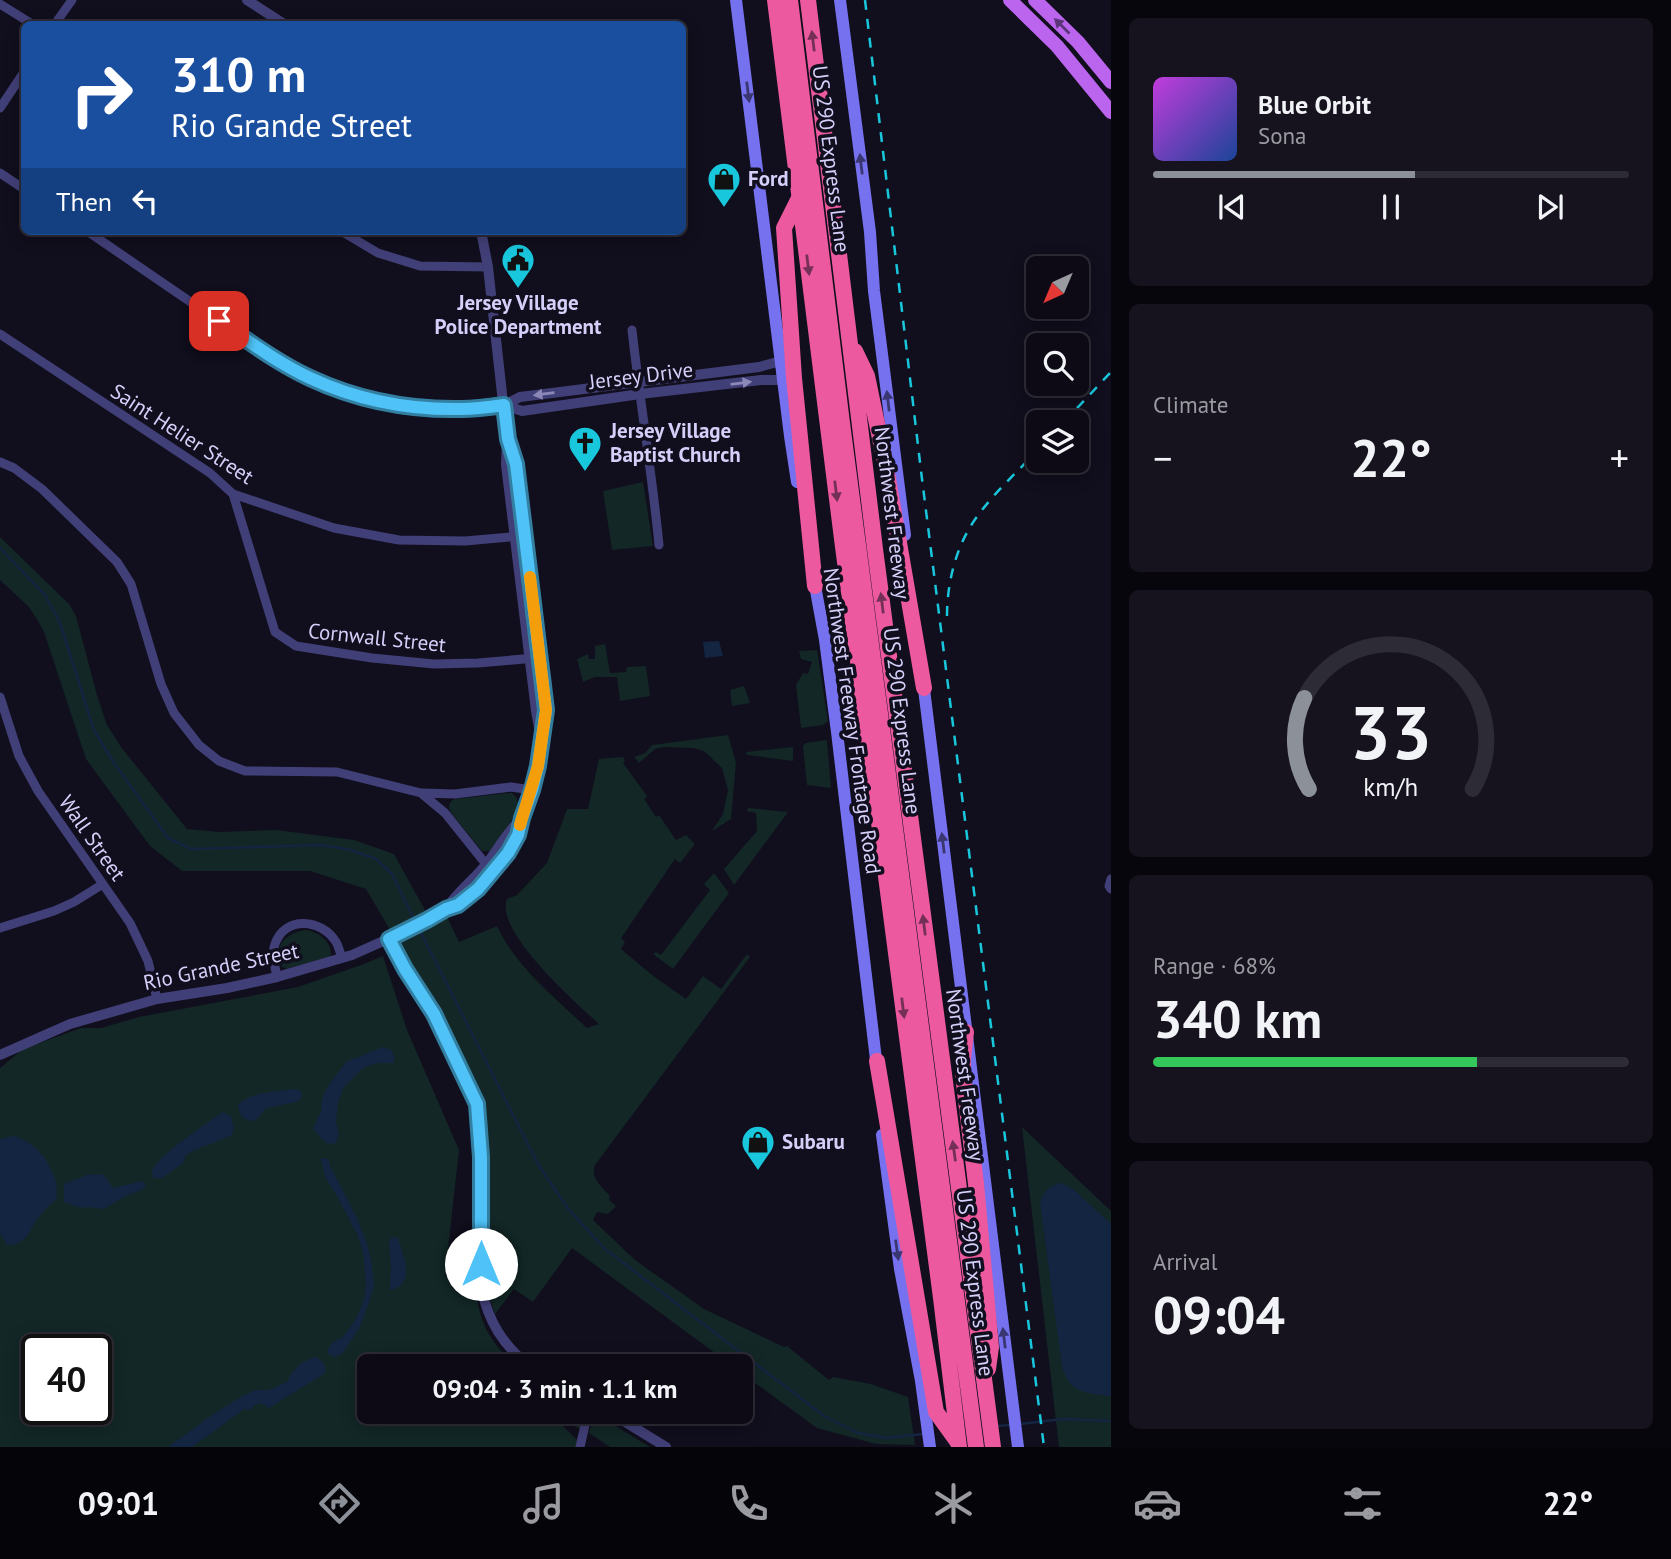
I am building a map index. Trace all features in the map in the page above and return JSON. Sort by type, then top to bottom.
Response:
[{"type":"highway","points":[[775,0],[842,539],[963,1413],[958,1445]]},
{"type":"highway","name":"US 290 Express Lane","points":[[790,0],[963,1413],[976,1447]]},
{"type":"highway","name":"Northwest Freeway","points":[[808,0],[878,576],[992,1447]]},
{"type":"highway","points":[[799,198],[785,228],[794,378],[815,586]]},
{"type":"highway","points":[[849,337],[867,376],[888,479],[924,688]]},
{"type":"highway","points":[[966,1032],[963,1075],[978,1197],[991,1347],[985,1389]]},
{"type":"highway","points":[[877,1060],[936,1412],[958,1445]]},
{"type":"main road","name":"Northwest Freeway Frontage Road","points":[[736,0],[790,436],[825,640],[837,732],[877,1060],[877,1096],[890,1195],[900,1269],[922,1381],[930,1447]]},
{"type":"main road","points":[[840,0],[1017,1445]]},
{"type":"main road","points":[[1010,0],[1057,46],[1111,112]]},
{"type":"main road","points":[[1035,0],[1078,42],[1111,82]]},
{"type":"main road","points":[[1057,46],[1072,54],[1096,75],[1111,95]]},
{"type":"street","points":[[57,21],[72,0]]},
{"type":"street","points":[[247,0],[279,21]]},
{"type":"street","points":[[0,4],[27,21]]},
{"type":"street","points":[[0,108],[21,76]]},
{"type":"street","points":[[0,173],[21,187]]},
{"type":"street","name":"Jersey Drive","points":[[93,235],[264,351],[309,377],[359,396],[410,407],[461,409],[504,405],[522,411],[781,361]]},
{"type":"street","points":[[348,235],[378,253],[420,266],[488,267]]},
{"type":"street","name":"Rio Grande Street","points":[[0,1055],[70,1024],[157,999],[277,977],[342,958],[389,939],[446,909],[453,898],[490,868],[509,830],[522,818],[538,766],[546,710],[535,658],[520,536],[516,464],[508,439],[482,235]]},
{"type":"street","points":[[632,330],[659,545]]},
{"type":"street","name":"Saint Helier Street","points":[[0,334],[210,473],[233,494],[334,528],[399,540],[465,541],[520,536]]},
{"type":"street","name":"Jersey Drive","points":[[639,388],[783,380]]},
{"type":"street","points":[[0,462],[42,489],[117,562],[131,584],[161,684],[174,713],[199,745],[219,761],[245,771],[337,772],[421,793],[455,794],[511,787],[532,790]]},
{"type":"street","name":"Cornwall Street","points":[[233,494],[275,632],[296,646],[434,664],[535,658]]},
{"type":"street","name":"Wall Street","points":[[0,697],[19,756],[37,791],[130,923],[148,961],[157,999]]},
{"type":"street","points":[[421,793],[445,813],[490,868]]},
{"type":"street","points":[[1111,879],[1111,889]]},
{"type":"street","points":[[0,928],[54,911],[75,902],[103,884]]},
{"type":"street","points":[[277,977],[274,946],[281,932],[292,924],[309,922],[324,929],[336,942],[342,958]]},
{"type":"street","points":[[389,939],[434,1014],[477,1104],[481,1140],[481,1287],[490,1319],[503,1341],[515,1354]]},
{"type":"street","points":[[580,1447],[585,1424]]},
{"type":"street","points":[[629,1424],[666,1447]]},
{"type":"green space","points":[[643,482],[653,546],[612,550],[603,491]]},
{"type":"green space","points":[[0,537],[69,604],[76,616],[107,725],[121,747],[187,829],[219,832],[276,830],[354,840],[394,854],[426,912],[390,930],[366,889],[310,871],[182,871],[150,846],[86,759],[44,632],[29,607],[0,580]]},
{"type":"green space","points":[[605,644],[610,673],[626,672],[627,667],[646,666],[650,696],[620,701],[617,677],[595,677],[583,682],[577,659],[588,654],[589,659],[595,659],[595,646]]},
{"type":"green space","points":[[817,650],[828,721],[823,725],[801,728],[796,685],[803,673],[808,674],[812,662],[801,659],[799,651]]},
{"type":"green space","points":[[744,686],[750,703],[732,706],[730,690]]},
{"type":"green space","points":[[728,735],[736,763],[731,819],[712,831],[723,814],[728,790],[722,768],[704,751],[693,748],[655,749],[639,763],[634,757],[645,753],[652,745]]},
{"type":"green space","points":[[827,740],[831,788],[807,785],[803,746],[806,743]]},
{"type":"green space","points":[[793,747],[793,761],[747,755],[746,752]]},
{"type":"green space","points":[[623,757],[623,763],[647,796],[644,799],[656,817],[659,815],[676,840],[686,835],[695,844],[680,863],[675,859],[621,938],[625,942],[621,949],[686,999],[703,976],[721,989],[747,954],[750,957],[595,1165],[595,1178],[616,1206],[608,1214],[597,1212],[593,1220],[635,1260],[704,1309],[784,1347],[787,1346],[829,1380],[833,1377],[871,1384],[908,1397],[915,1445],[876,1444],[817,1428],[753,1381],[753,1354],[716,1354],[572,1248],[533,1302],[514,1289],[495,1314],[485,1273],[487,1256],[491,1249],[490,1240],[485,1240],[486,1128],[478,1091],[447,1029],[400,949],[400,943],[447,917],[459,942],[497,926],[525,968],[549,993],[587,1028],[599,1024],[556,984],[524,947],[506,913],[507,899],[517,895],[547,863],[567,809],[588,809],[599,759]]},
{"type":"green space","points":[[512,793],[518,800],[514,815],[491,851],[482,851],[451,813],[450,803],[455,799]]},
{"type":"green space","points":[[748,808],[788,812],[734,885],[724,869],[757,831],[756,813],[747,811]]},
{"type":"green space","points":[[714,873],[729,893],[673,969],[653,954],[656,952],[661,955],[710,890],[704,884]]},
{"type":"green space","points":[[307,930],[324,938],[331,955],[287,969],[282,967],[279,953],[283,941],[299,931]]},
{"type":"green space","points":[[383,956],[407,1030],[459,1150],[445,1277],[475,1237],[476,1258],[471,1265],[471,1272],[476,1275],[481,1315],[490,1336],[505,1354],[357,1354],[357,1424],[561,1424],[584,1447],[0,1447],[0,1068],[23,1049],[81,1028],[101,1028],[139,1017],[298,987]]},
{"type":"green space","points":[[1022,1127],[1111,1211],[1111,1447],[1059,1447]]},
{"type":"green space","points":[[592,1424],[612,1424],[650,1447],[610,1447],[589,1433]]},
{"type":"water","points":[[719,641],[723,656],[705,658],[703,642]]},
{"type":"water","points":[[383,1047],[391,1050],[395,1057],[393,1063],[364,1067],[343,1088],[338,1102],[336,1122],[339,1134],[336,1144],[326,1143],[313,1129],[328,1086],[346,1062]]},
{"type":"water","points":[[292,1089],[302,1093],[301,1099],[296,1102],[266,1108],[258,1118],[251,1121],[240,1113],[238,1105],[250,1097]]},
{"type":"water","points":[[223,1112],[231,1116],[234,1129],[231,1136],[192,1151],[186,1155],[183,1163],[162,1178],[153,1178],[152,1172],[162,1158]]},
{"type":"water","points":[[14,1136],[29,1143],[46,1160],[56,1182],[57,1199],[40,1215],[22,1241],[7,1245],[0,1233],[0,1139]]},
{"type":"water","points":[[321,1158],[329,1159],[329,1164],[356,1216],[371,1259],[374,1287],[360,1327],[342,1354],[334,1357],[327,1353],[329,1347],[342,1338],[356,1319],[364,1300],[366,1283],[363,1252],[357,1234],[325,1177]]},
{"type":"water","points":[[87,1175],[104,1175],[113,1188],[142,1181],[146,1184],[143,1189],[104,1209],[81,1208],[64,1202],[64,1184]]},
{"type":"water","points":[[1061,1183],[1073,1189],[1111,1224],[1111,1396],[1086,1393],[1074,1387],[1062,1366],[1040,1203],[1047,1190]]},
{"type":"water","points":[[392,1237],[398,1238],[405,1261],[406,1276],[398,1287],[390,1290],[389,1242]]},
{"type":"water","points":[[316,1357],[324,1364],[325,1373],[269,1408],[261,1403],[254,1405],[251,1410],[244,1409],[192,1447],[168,1447],[241,1397],[255,1390],[269,1390],[287,1382],[298,1366]]},
{"type":"waterway","points":[[0,548],[45,595],[60,623],[94,730],[112,760],[168,838],[191,849],[322,845],[351,850],[376,859],[392,874],[415,921]]},
{"type":"waterway","points":[[418,927],[538,1164],[569,1210],[605,1249],[824,1416],[858,1433],[886,1438],[923,1434]]},
{"type":"waterway","points":[[1020,1424],[1063,1419],[1111,1421]]},
{"type":"waterway","points":[[996,1426],[1010,1425]]},
{"type":"railway","points":[[865,0],[922,479],[1044,1447]]},
{"type":"railway","points":[[1075,410],[1111,372]]},
{"type":"railway","points":[[947,616],[951,576],[959,549],[971,525],[1026,462]]},
{"type":"slow traffic","points":[[520,825],[538,766],[546,710],[530,577]]},
{"type":"place","name":"Ford","points":[[724,209]]},
{"type":"place","name":"Jersey Village Police Department","points":[[518,290]]},
{"type":"place","name":"Jersey Village Baptist Church","points":[[585,473]]},
{"type":"place","name":"Subaru","points":[[758,1172]]},
{"type":"route","points":[[219,321],[309,377],[359,396],[410,407],[461,409],[504,405],[508,439],[516,464],[546,710],[538,766],[518,835],[493,872],[458,905],[389,939],[434,1014],[477,1104],[481,1140],[481,1264]]}]
